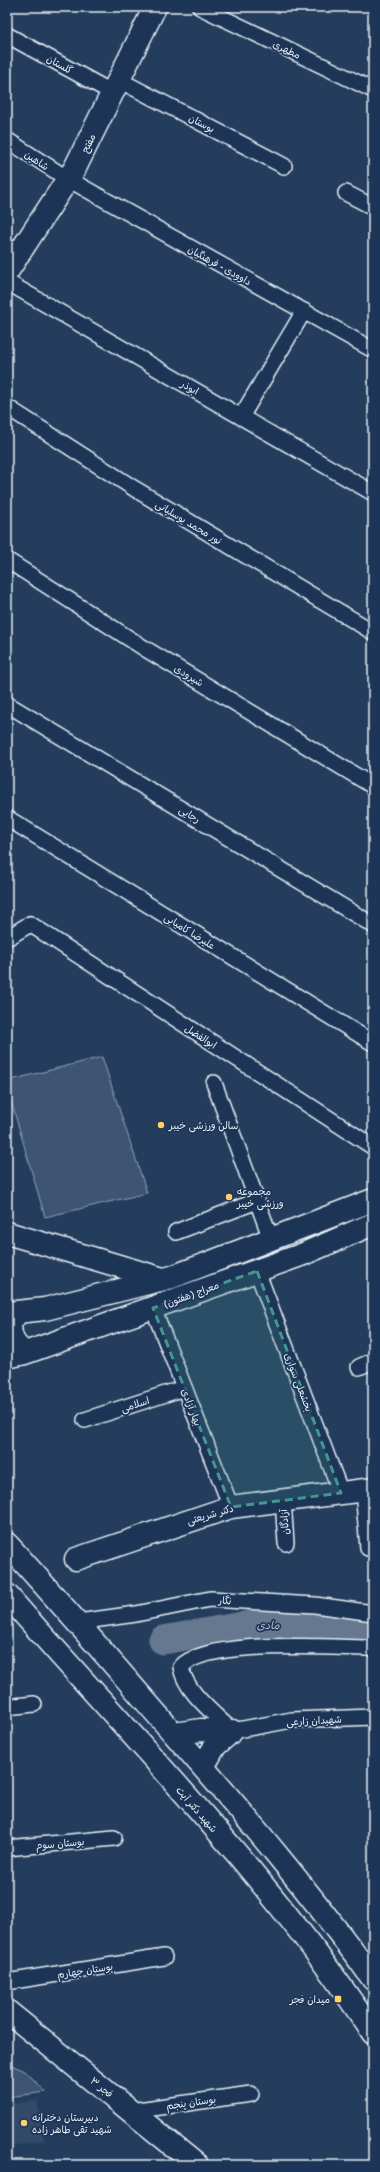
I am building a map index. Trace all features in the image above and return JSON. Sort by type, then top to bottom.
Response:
[{"type":"main road","name":"مفتح","points":[[8,268],[68,179],[155,7]]},
{"type":"main road","points":[[16,1355],[16,1346],[10,1336],[10,1322],[13,1313],[45,1309],[164,1279],[373,1200]]},
{"type":"main road","name":"معراج (هفتون)","points":[[16,1355],[301,1255],[373,1224]]},
{"type":"main road","points":[[7,1233],[164,1279]]},
{"type":"main road","name":"دکتر شریعتی","points":[[76,1559],[231,1507],[368,1490]]},
{"type":"main road","points":[[7,1544],[78,1622],[203,1767],[330,1918],[373,1979]]},
{"type":"main road","name":"شهید دکتر آیت","points":[[7,1595],[205,1816],[301,1934],[373,2033]]},
{"type":"main road","points":[[174,1734],[201,1730],[232,1731]]},
{"type":"main road","points":[[203,1767],[215,1746],[232,1731]]},
{"type":"main road","name":"فجر ۳","points":[[7,2011],[197,2165]]},
{"type":"street","name":"مطهری","points":[[200,7],[373,90]]},
{"type":"street","name":"گلستان","points":[[7,35],[116,86]]},
{"type":"street","name":"بوستان","points":[[116,86],[284,166]]},
{"type":"street","name":"شاهین","points":[[7,140],[68,179]]},
{"type":"street","name":"داوودی - فرهنگیان","points":[[68,179],[373,350]]},
{"type":"street","points":[[346,193],[373,207]]},
{"type":"street","name":"ابوذر","points":[[8,268],[241,417],[373,493]]},
{"type":"street","points":[[241,417],[304,311]]},
{"type":"street","name":"نور محمد یوسلیانی","points":[[7,407],[135,489],[373,632]]},
{"type":"street","name":"شیرودی","points":[[7,560],[144,648],[373,786]]},
{"type":"street","name":"رجایی","points":[[7,704],[373,925]]},
{"type":"street","name":"علیرضا کامیابی","points":[[7,818],[373,1043]]},
{"type":"street","name":"ابوالفضل","points":[[7,938],[30,924],[373,1148]]},
{"type":"street","points":[[214,1083],[271,1239]]},
{"type":"street","points":[[176,1232],[249,1204]]},
{"type":"street","name":"بخشعلی سواری","points":[[257,1271],[341,1493]]},
{"type":"street","name":"بهار آزادی","points":[[152,1308],[231,1507]]},
{"type":"street","points":[[359,1367],[373,1361]]},
{"type":"street","name":"اسلامی","points":[[86,1420],[184,1388]]},
{"type":"street","points":[[368,1490],[368,1548]]},
{"type":"street","name":"آزادگان","points":[[283,1501],[286,1542]]},
{"type":"street","name":"نگار","points":[[78,1622],[136,1614],[210,1599],[315,1605],[373,1613]]},
{"type":"street","points":[[232,1731],[197,1695],[183,1678],[181,1667],[187,1660],[247,1647],[373,1648]]},
{"type":"street","points":[[7,1707],[34,1704]]},
{"type":"street","name":"شهیدان زارعی","points":[[232,1731],[292,1720],[373,1717]]},
{"type":"street","name":"بوستان سوم","points":[[7,1848],[114,1838]]},
{"type":"street","name":"بوستان چهارم","points":[[7,1982],[164,1957]]},
{"type":"street","name":"بوستان پنجم","points":[[132,2111],[251,2094]]},
{"type":"highlighted area","points":[[257,1271],[341,1493],[231,1507],[153,1308]]},
{"type":"shaded area","points":[[102,1057],[147,1193],[45,1217],[7,1087],[7,1081]]},
{"type":"shaded area","points":[[7,2063],[25,2071],[46,2092],[7,2097]]},
{"type":"shaded area","name":"دبیرستان دخترانه شهید تقی طاهر زاده","points":[[37,2100],[44,2140],[7,2147],[7,2105]]},
{"type":"waterway","name":"مادی","points":[[163,1640],[254,1624],[373,1627]]},
{"type":"place","name":"سالن ورزشی خیبر","points":[[161,1125]]},
{"type":"place","name":"مجموعه ورزشی خیبر","points":[[229,1197]]},
{"type":"place","name":"میدان فجر","points":[[338,1999]]},
{"type":"place","name":"دبیرستان دخترانه شهید تقی طاهر زاده","points":[[24,2123]]}]
